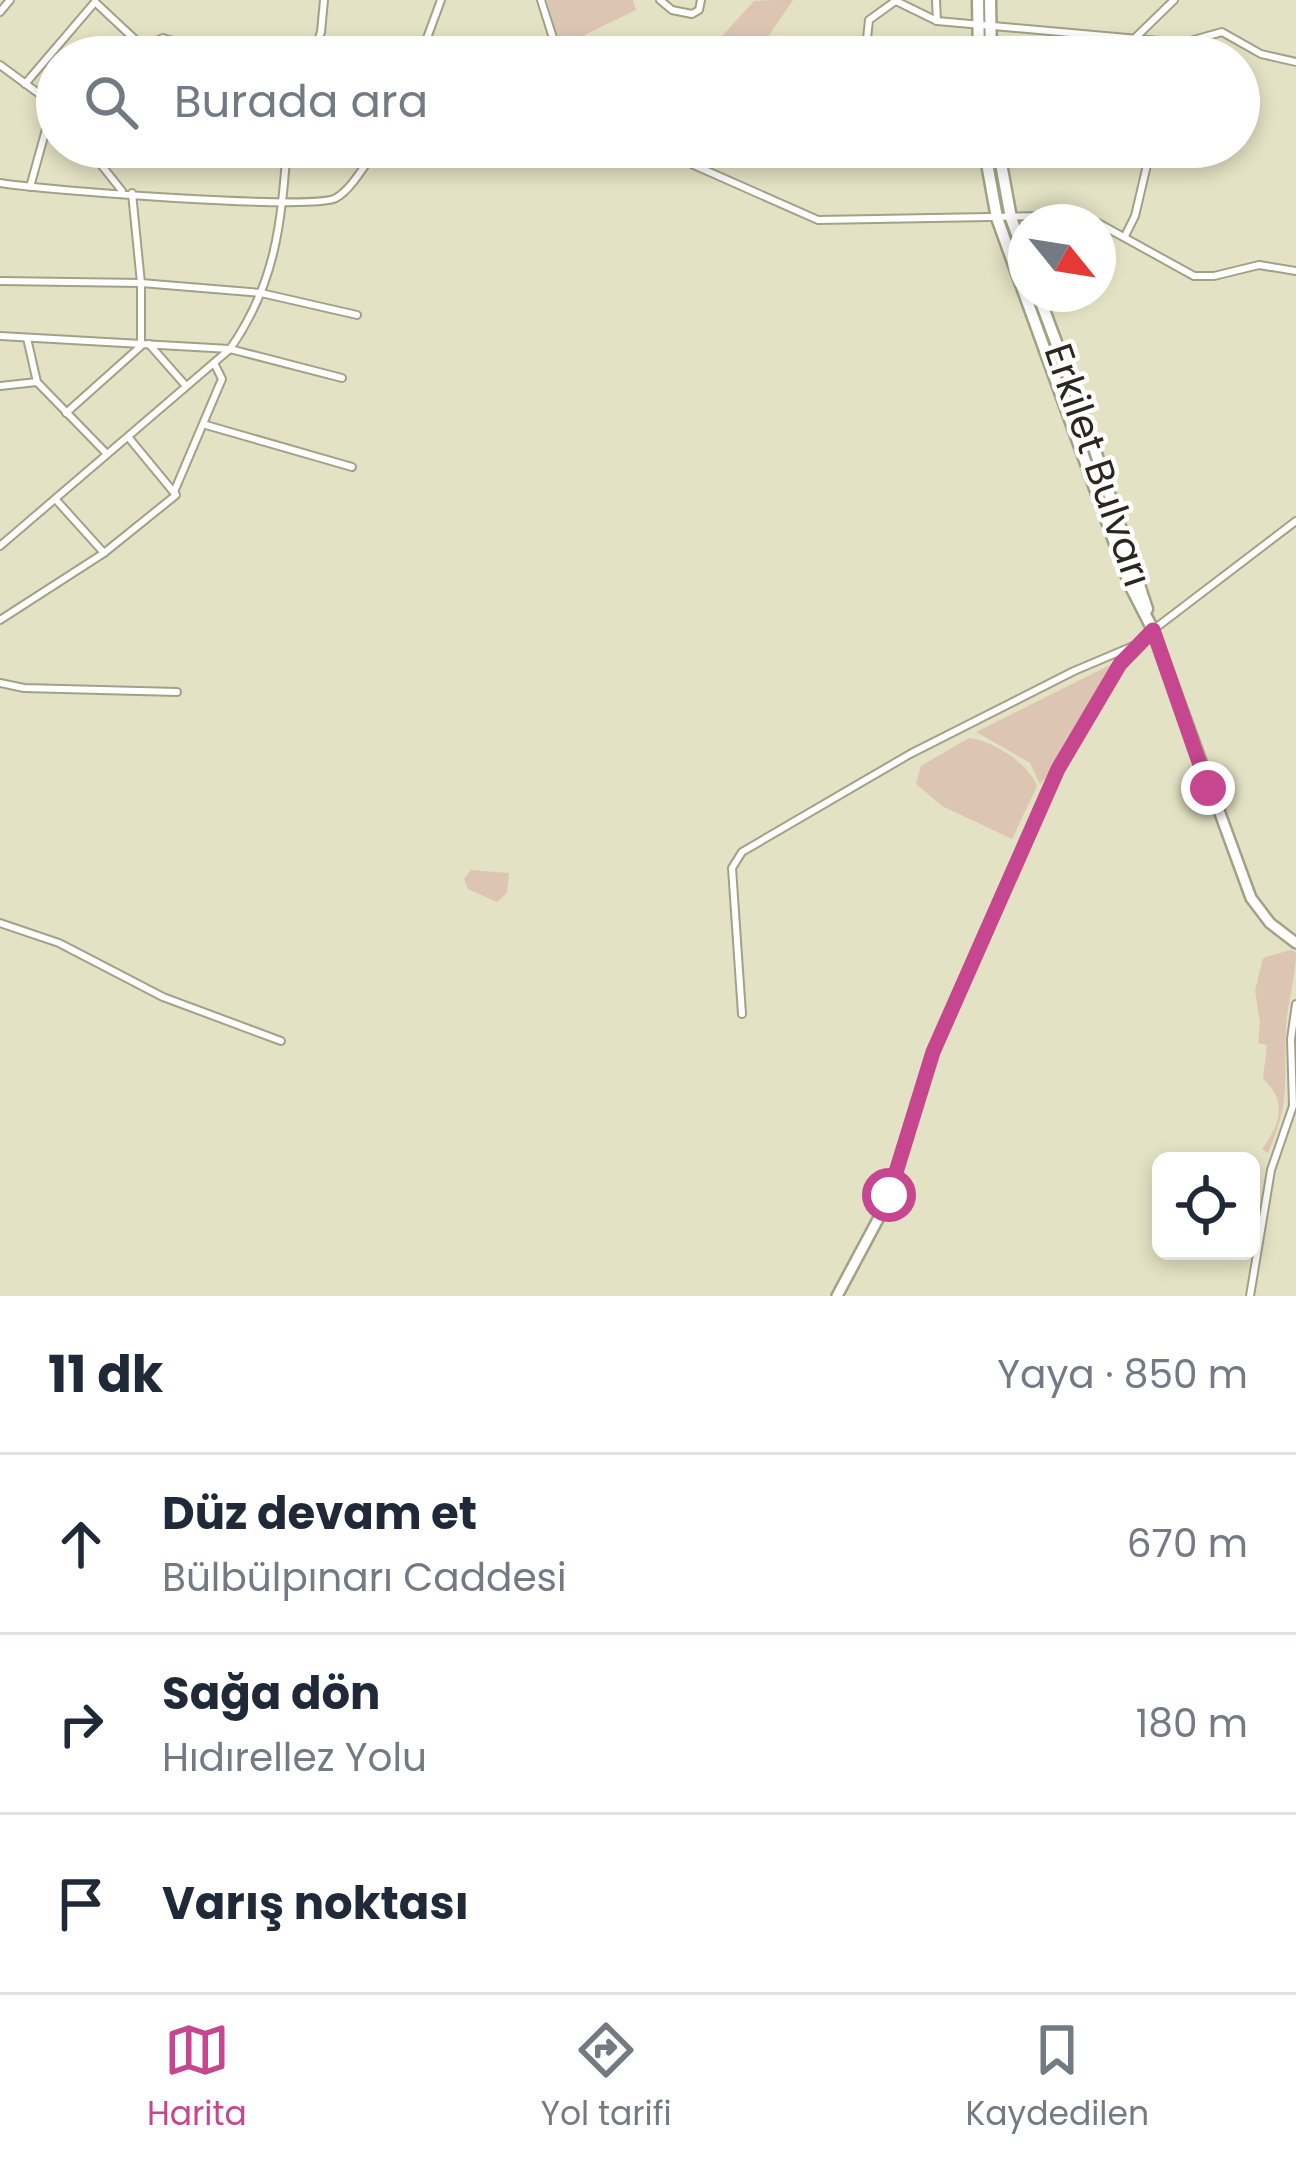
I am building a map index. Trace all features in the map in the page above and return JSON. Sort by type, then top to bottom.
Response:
[{"type":"main road","points":[[978,0],[987,36]]},
{"type":"main road","points":[[982,36],[990,0]]},
{"type":"main road","name":"Erkilet Bulvarı","points":[[988,168],[997,218],[1130,585],[1153,630]]},
{"type":"main road","points":[[1002,168],[1008,204]]},
{"type":"main road","name":"Erkilet Bulvarı","points":[[1045,312],[1141,582],[1153,630]]},
{"type":"street","points":[[0,12],[10,0]]},
{"type":"street","points":[[320,36],[324,0]]},
{"type":"street","points":[[428,36],[441,0]]},
{"type":"street","points":[[541,0],[552,36]]},
{"type":"street","points":[[660,0],[672,10],[692,14],[699,10],[700,0]]},
{"type":"street","points":[[936,0],[937,21]]},
{"type":"street","points":[[1137,36],[1174,0]]},
{"type":"street","points":[[65,36],[93,1],[131,36]]},
{"type":"street","points":[[868,36],[869,20],[895,1],[937,21],[1123,36]]},
{"type":"street","points":[[1260,53],[1296,62]]},
{"type":"street","points":[[0,65],[36,91]]},
{"type":"street","points":[[25,84],[36,71]]},
{"type":"street","points":[[30,187],[36,168]]},
{"type":"street","points":[[106,168],[128,193],[145,344],[187,387]]},
{"type":"street","points":[[0,546],[230,349],[261,293],[280,238],[285,168]]},
{"type":"street","points":[[0,183],[283,202],[337,198],[361,168]]},
{"type":"street","points":[[699,168],[811,218],[1008,218]]},
{"type":"street","points":[[1124,236],[1135,216],[1145,168]]},
{"type":"street","points":[[1116,232],[1194,276],[1214,277],[1259,265],[1296,271]]},
{"type":"street","points":[[0,280],[141,283],[261,293],[357,315]]},
{"type":"street","points":[[0,336],[230,349],[342,378]]},
{"type":"street","points":[[27,338],[38,382],[109,455]]},
{"type":"street","points":[[67,413],[145,344]]},
{"type":"street","points":[[0,620],[104,553],[176,495],[222,379],[214,363]]},
{"type":"street","points":[[0,386],[38,382]]},
{"type":"street","points":[[206,425],[352,466]]},
{"type":"street","points":[[129,438],[174,492]]},
{"type":"street","points":[[57,501],[104,553]]},
{"type":"street","points":[[837,1296],[884,1208],[933,1052],[1058,769],[1094,702],[1133,646],[1296,521]]},
{"type":"street","points":[[1153,630],[1251,898],[1270,923],[1296,943]]},
{"type":"street","points":[[742,1014],[732,868],[742,852],[914,752],[1074,670],[1133,646]]},
{"type":"street","points":[[0,683],[24,688],[177,692]]},
{"type":"street","points":[[0,922],[77,951],[163,997],[281,1041]]},
{"type":"street","points":[[1250,1296],[1270,1178],[1293,1106],[1291,1039],[1296,1004]]},
{"type":"shaded area","points":[[547,0],[633,0],[636,10],[583,36],[557,36]]},
{"type":"shaded area","points":[[793,0],[768,36],[722,36],[754,1]]},
{"type":"shaded area","points":[[1126,657],[1059,765],[1040,784],[1030,763],[976,732]]},
{"type":"shaded area","points":[[969,738],[1009,754],[1037,786],[1012,839],[942,806],[916,784],[921,766]]},
{"type":"shaded area","points":[[471,870],[509,873],[507,893],[497,902],[468,889],[464,879]]},
{"type":"shaded area","points":[[1296,952],[1287,1019],[1285,1091],[1281,1118],[1268,1153],[1262,1149],[1279,1113],[1276,1096],[1263,1079],[1267,1045],[1258,1043],[1255,991],[1263,958]]},
{"type":"route","points":[[889,1195],[933,1052],[1058,769],[1120,664],[1153,630],[1208,788]]}]
